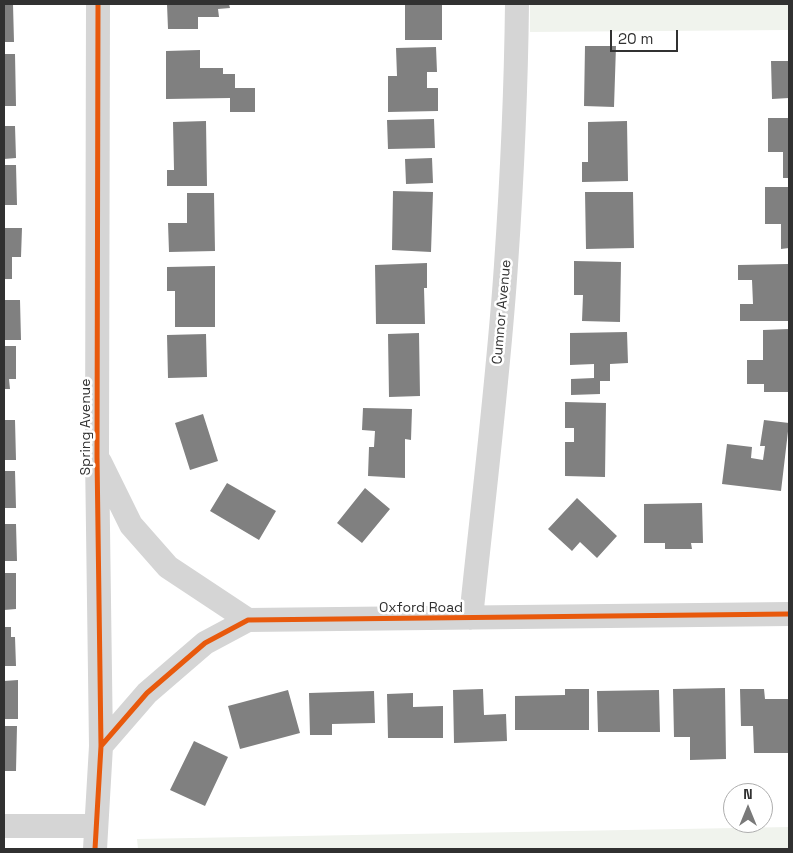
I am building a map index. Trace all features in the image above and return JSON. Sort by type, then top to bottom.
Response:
[{"type":"street","name":"Spring Avenue","points":[[95,849],[101,746],[97,456],[98,4]]},
{"type":"street","name":"Cumnor Avenue","points":[[471,618],[506,265],[513,147],[517,4]]},
{"type":"street","points":[[97,456],[131,525],[168,568],[248,620]]},
{"type":"street","name":"Oxford Road","points":[[101,746],[146,693],[205,643],[248,620],[789,614]]},
{"type":"street","points":[[4,826],[96,826]]},
{"type":"shaded area","points":[[530,4],[789,4],[789,30],[530,32]]},
{"type":"shaded area","points":[[773,827],[789,827],[789,849],[138,849],[137,839],[723,828],[723,833],[773,833]]},
{"type":"building","points":[[4,4],[13,4],[14,42],[4,42]]},
{"type":"building","points":[[167,4],[229,4],[230,8],[218,9],[219,17],[198,17],[198,29],[168,29]]},
{"type":"building","points":[[405,4],[442,4],[442,40],[405,40]]},
{"type":"building","points":[[585,46],[616,46],[614,107],[584,106]]},
{"type":"building","points":[[436,47],[437,72],[427,72],[427,88],[438,88],[438,111],[388,112],[388,76],[397,76],[396,48]]},
{"type":"building","points":[[200,50],[200,68],[223,68],[223,74],[235,74],[235,88],[255,88],[255,112],[230,112],[230,98],[166,99],[166,51]]},
{"type":"building","points":[[4,54],[15,54],[16,106],[4,106]]},
{"type":"building","points":[[771,61],[789,61],[789,98],[772,99]]},
{"type":"building","points":[[768,118],[789,118],[789,178],[783,178],[783,152],[768,152]]},
{"type":"building","points":[[434,119],[435,148],[388,149],[387,120]]},
{"type":"building","points":[[206,121],[207,186],[167,186],[167,170],[174,170],[173,122]]},
{"type":"building","points":[[627,121],[628,181],[582,182],[582,162],[588,162],[588,122]]},
{"type":"building","points":[[4,126],[15,126],[16,158],[4,159]]},
{"type":"building","points":[[432,158],[433,183],[406,184],[405,159]]},
{"type":"building","points":[[4,165],[16,165],[17,205],[4,205]]},
{"type":"building","points":[[765,187],[789,187],[789,248],[781,249],[781,224],[765,224]]},
{"type":"building","points":[[393,191],[433,192],[431,252],[392,250]]},
{"type":"building","points":[[585,192],[633,192],[634,248],[586,249]]},
{"type":"building","points":[[187,193],[214,193],[215,251],[169,252],[168,223],[187,223]]},
{"type":"building","points":[[4,228],[22,228],[21,257],[12,257],[12,279],[4,279]]},
{"type":"building","points":[[574,261],[621,262],[620,322],[582,321],[583,295],[574,295]]},
{"type":"building","points":[[427,263],[427,288],[424,288],[425,324],[376,324],[375,265]]},
{"type":"building","points":[[788,264],[789,321],[740,321],[740,304],[753,304],[752,280],[738,280],[738,265]]},
{"type":"building","points":[[215,266],[215,327],[175,327],[175,291],[167,291],[167,267]]},
{"type":"building","points":[[4,300],[20,300],[21,340],[4,340]]},
{"type":"building","points":[[789,329],[789,392],[764,392],[764,384],[747,384],[747,360],[763,360],[763,330]]},
{"type":"building","points":[[627,332],[628,363],[610,364],[610,381],[600,381],[600,394],[571,395],[571,379],[594,378],[594,364],[570,365],[570,333]]},
{"type":"building","points":[[419,333],[420,396],[389,397],[388,334]]},
{"type":"building","points":[[206,334],[207,377],[168,378],[167,335]]},
{"type":"building","points":[[4,346],[16,346],[16,379],[9,379],[10,389],[4,389]]},
{"type":"building","points":[[565,402],[606,403],[605,477],[565,476],[565,442],[574,442],[574,428],[565,428]]},
{"type":"building","points":[[363,408],[412,409],[411,440],[405,439],[405,478],[368,476],[369,447],[374,447],[375,431],[362,430]]},
{"type":"building","points":[[203,414],[218,461],[190,470],[175,423]]},
{"type":"building","points":[[4,420],[15,420],[16,460],[4,460]]},
{"type":"building","points":[[764,420],[789,423],[781,491],[722,484],[727,444],[752,447],[751,458],[763,460],[765,446],[760,446]]},
{"type":"building","points":[[4,471],[15,471],[16,508],[4,508]]},
{"type":"building","points":[[227,483],[276,511],[259,540],[210,511]]},
{"type":"building","points":[[365,488],[390,509],[362,543],[337,523]]},
{"type":"building","points":[[577,498],[617,536],[597,558],[580,542],[572,551],[548,529]]},
{"type":"building","points":[[702,503],[703,543],[691,543],[692,549],[665,549],[665,543],[644,543],[644,504]]},
{"type":"building","points":[[4,524],[16,524],[17,561],[4,561]]},
{"type":"building","points":[[4,573],[16,573],[16,609],[4,610]]},
{"type":"building","points":[[4,627],[11,627],[11,637],[15,637],[16,666],[4,666]]},
{"type":"building","points":[[18,680],[18,719],[4,719],[4,681]]},
{"type":"building","points":[[725,688],[726,759],[690,760],[690,737],[674,737],[673,689]]},
{"type":"building","points":[[483,689],[484,715],[506,714],[507,741],[454,743],[453,690]]},
{"type":"building","points":[[565,689],[589,689],[589,730],[515,730],[515,696],[565,695]]},
{"type":"building","points":[[740,689],[764,689],[765,699],[789,699],[789,753],[754,753],[753,726],[741,726]]},
{"type":"building","points":[[288,690],[300,733],[240,749],[228,706]]},
{"type":"building","points":[[659,690],[660,732],[598,732],[597,691]]},
{"type":"building","points":[[374,691],[375,723],[332,724],[332,735],[310,735],[309,693]]},
{"type":"building","points":[[413,693],[413,707],[443,706],[443,738],[388,738],[387,694]]},
{"type":"building","points":[[4,726],[17,726],[16,771],[4,771]]},
{"type":"building","points":[[194,741],[228,757],[205,806],[170,790]]},
{"type":"cycle path","points":[[95,849],[101,746],[97,456],[98,4]]},
{"type":"cycle path","points":[[101,746],[147,693],[205,643],[248,620],[789,614]]}]
